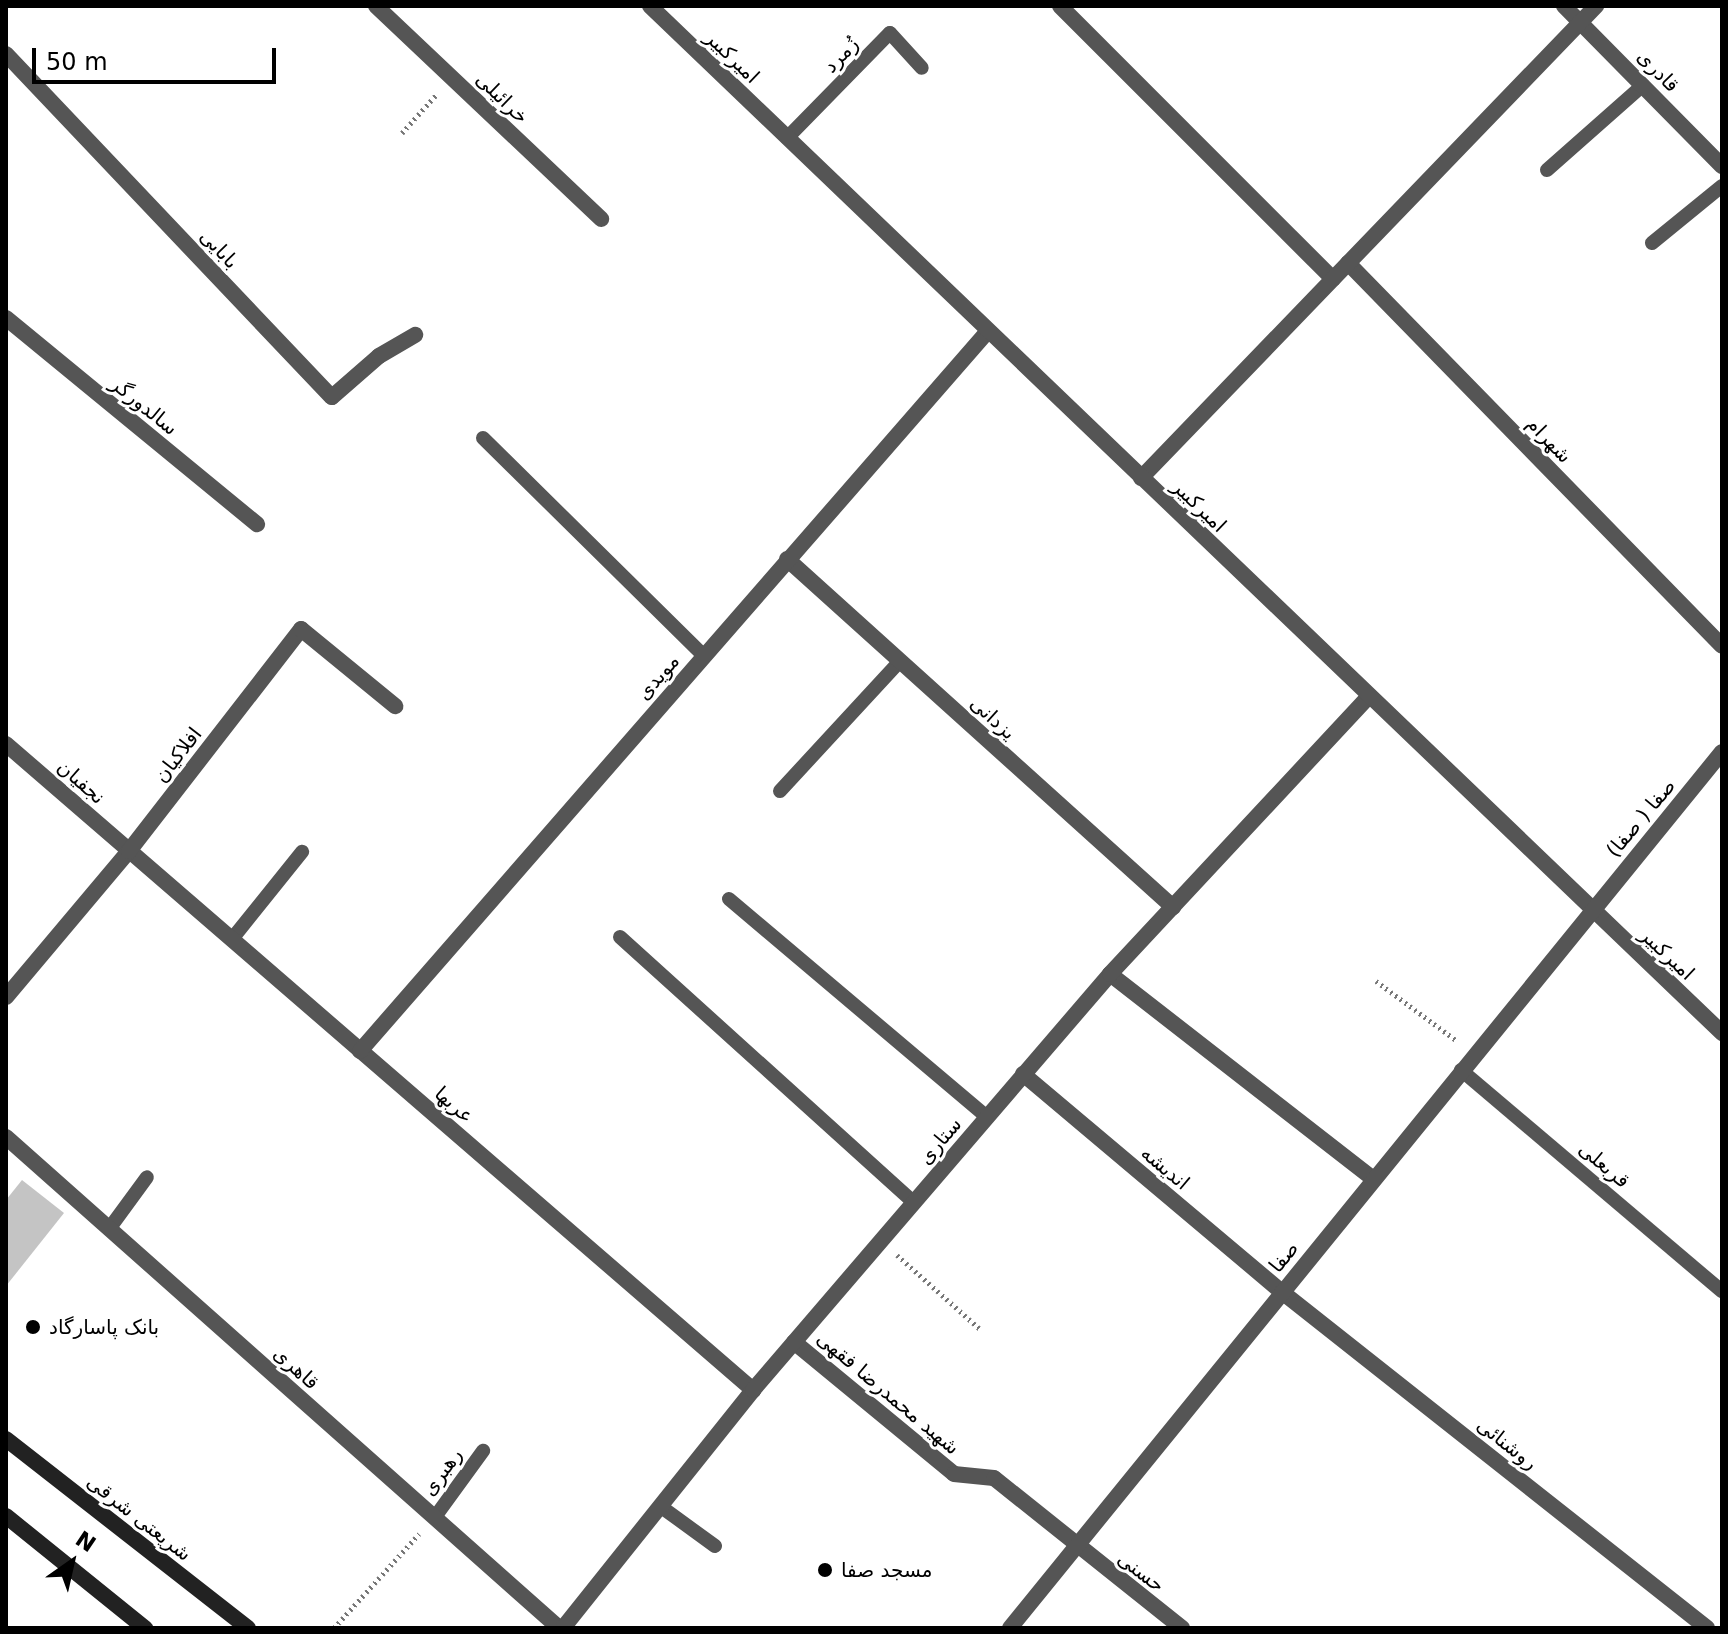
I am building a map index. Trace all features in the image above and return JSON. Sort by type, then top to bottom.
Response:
[{"type":"main road","name":"شریعتی شرقی","points":[[6,1439],[248,1628]]},
{"type":"main road","points":[[6,1516],[145,1628]]},
{"type":"street","name":"خرائیلی","points":[[376,6],[601,219]]},
{"type":"street","name":"امیرکبیر","points":[[650,6],[1590,910],[1722,1033]]},
{"type":"street","points":[[1060,6],[1333,279]]},
{"type":"street","name":"قادری","points":[[1564,6],[1722,166]]},
{"type":"street","points":[[1141,478],[1596,6]]},
{"type":"street","name":"بابایی","points":[[6,54],[332,397],[379,356],[415,335]]},
{"type":"street","name":"شهرام","points":[[1348,263],[1722,646]]},
{"type":"street","name":"سالدورگر","points":[[6,318],[257,524]]},
{"type":"street","name":"مویدی","points":[[360,1051],[988,331]]},
{"type":"street","name":"یزدانی","points":[[787,559],[1173,907]]},
{"type":"street","name":"افلاکیان","points":[[6,997],[129,851],[301,629],[395,706]]},
{"type":"street","name":"ستاری","points":[[561,1628],[753,1390],[1023,1074],[1110,974],[1368,697]]},
{"type":"street","name":"نجفیان","points":[[6,744],[129,851]]},
{"type":"street","name":"صفا ( صفا)","points":[[1590,910],[1722,752]]},
{"type":"street","name":"عربها","points":[[129,851],[753,1390]]},
{"type":"street","name":"صفا","points":[[1010,1628],[1590,910]]},
{"type":"street","points":[[1110,974],[1373,1179]]},
{"type":"street","name":"اندیشه","points":[[1023,1074],[1282,1292]]},
{"type":"street","name":"قاهری","points":[[6,1137],[561,1628]]},
{"type":"street","name":"روشنائی","points":[[1282,1292],[1707,1628]]},
{"type":"street","name":"شهید محمدرضا فقهی","points":[[794,1342],[954,1474],[994,1478],[1075,1547]]},
{"type":"street","name":"حسنی","points":[[1075,1547],[1182,1628]]},
{"type":"lane","name":"زُمرد","points":[[787,138],[890,33],[922,68]]},
{"type":"lane","points":[[1547,170],[1643,85]]},
{"type":"lane","points":[[1652,243],[1722,186]]},
{"type":"lane","points":[[483,438],[703,655]]},
{"type":"lane","points":[[780,791],[900,661]]},
{"type":"lane","points":[[232,939],[302,852]]},
{"type":"lane","points":[[729,899],[987,1117]]},
{"type":"lane","points":[[620,937],[914,1203]]},
{"type":"lane","name":"قربعلی","points":[[1461,1070],[1722,1291]]},
{"type":"lane","points":[[109,1229],[147,1177]]},
{"type":"lane","name":"رهبری","points":[[435,1517],[483,1451]]},
{"type":"lane","points":[[660,1506],[715,1546]]},
{"type":"path","points":[[402,133],[451,78]]},
{"type":"path","points":[[1376,981],[1474,1054]]},
{"type":"path","points":[[881,1240],[980,1329]]},
{"type":"path","points":[[334,1628],[435,1517]]},
{"type":"building","points":[[22,1180],[64,1213],[6,1286],[6,1200]]},
{"type":"place","name":"بانک پاسارگاد","points":[[33,1327]]},
{"type":"place","name":"مسجد صفا","points":[[825,1570]]}]
